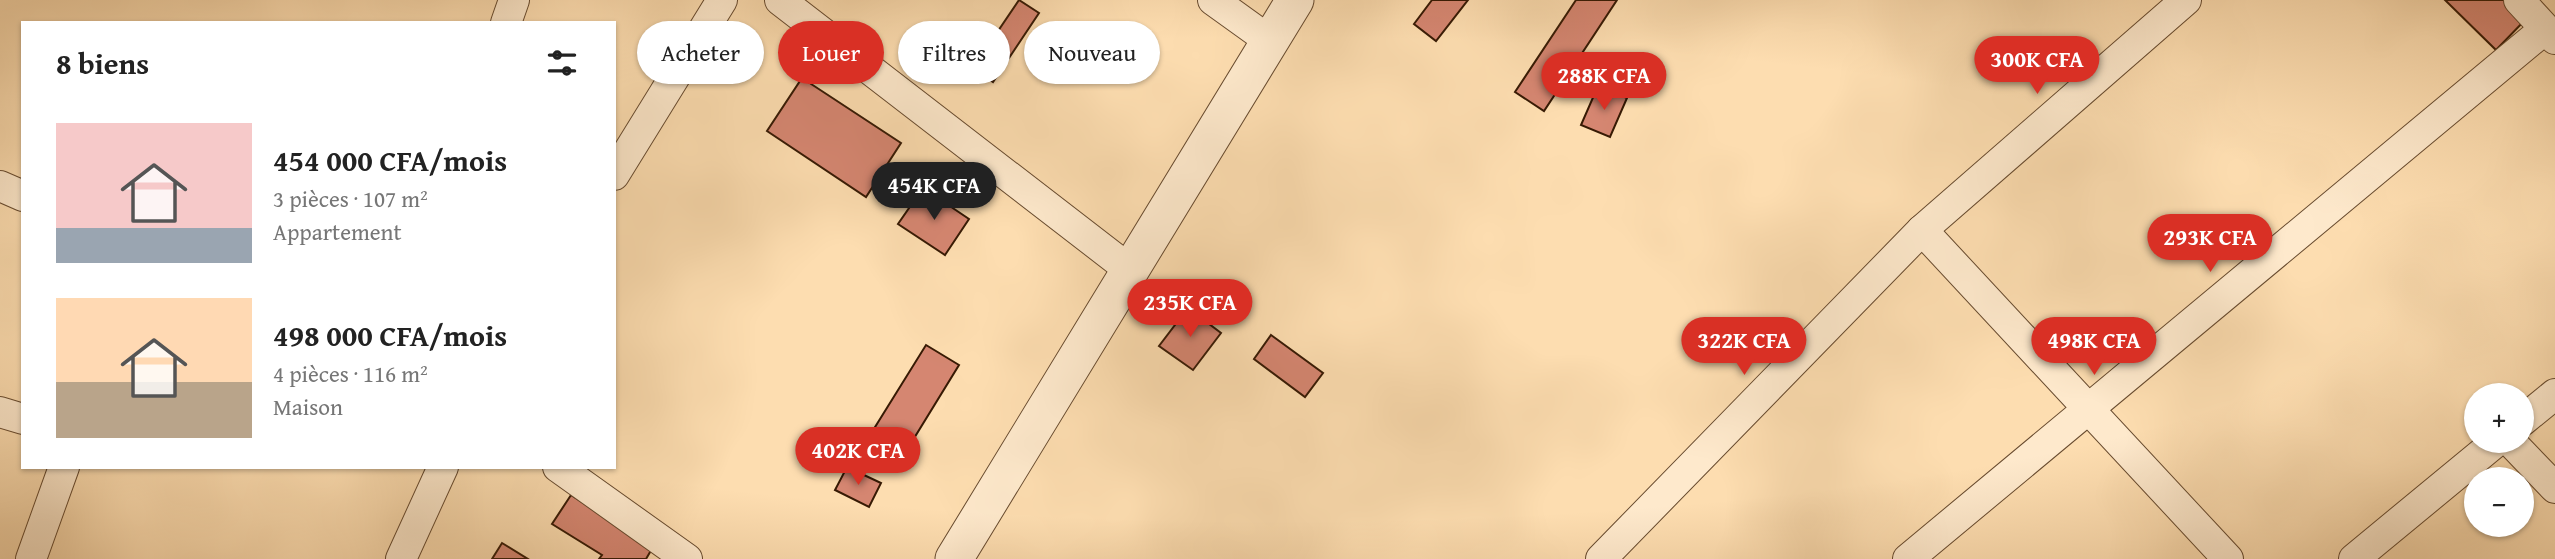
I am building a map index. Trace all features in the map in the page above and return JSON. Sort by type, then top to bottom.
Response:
[{"type":"street","points":[[507,21],[514,0]]},
{"type":"street","points":[[616,172],[722,0]]},
{"type":"street","points":[[780,0],[1130,270]]},
{"type":"street","points":[[1213,0],[1270,41]]},
{"type":"street","points":[[954,559],[1295,0]]},
{"type":"street","points":[[1601,559],[1922,230],[2186,0]]},
{"type":"street","points":[[1908,559],[2088,409],[2550,34],[2519,0]]},
{"type":"street","points":[[0,186],[21,195]]},
{"type":"street","points":[[1922,230],[2228,559]]},
{"type":"street","points":[[2534,411],[2555,394]]},
{"type":"street","points":[[0,412],[21,418]]},
{"type":"street","points":[[2354,559],[2482,453]]},
{"type":"street","points":[[2521,453],[2555,488]]},
{"type":"street","points":[[30,559],[63,469]]},
{"type":"street","points":[[401,559],[442,469]]},
{"type":"street","points":[[561,469],[687,559]]},
{"type":"building","points":[[1019,0],[1039,13],[1034,21],[1024,21],[1024,36],[1010,56],[1010,21],[1005,21]]},
{"type":"building","points":[[1432,0],[1468,0],[1436,41],[1414,24]]},
{"type":"building","points":[[1576,0],[1617,0],[1544,111],[1515,92]]},
{"type":"building","points":[[2445,0],[2511,0],[2528,17],[2496,50]]},
{"type":"building","points":[[798,84],[811,84],[901,143],[866,197],[767,131]]},
{"type":"building","points":[[1598,86],[1627,98],[1610,137],[1581,125]]},
{"type":"building","points":[[923,188],[969,219],[945,255],[898,224]]},
{"type":"building","points":[[1188,308],[1221,333],[1193,370],[1159,346]]},
{"type":"building","points":[[1271,335],[1323,373],[1305,397],[1254,359]]},
{"type":"building","points":[[926,345],[959,365],[900,461],[867,440]]},
{"type":"building","points":[[847,467],[881,483],[869,507],[835,490]]},
{"type":"building","points":[[571,495],[653,547],[646,559],[599,559],[602,555],[552,524]]},
{"type":"building","points":[[502,543],[528,559],[492,559]]}]
